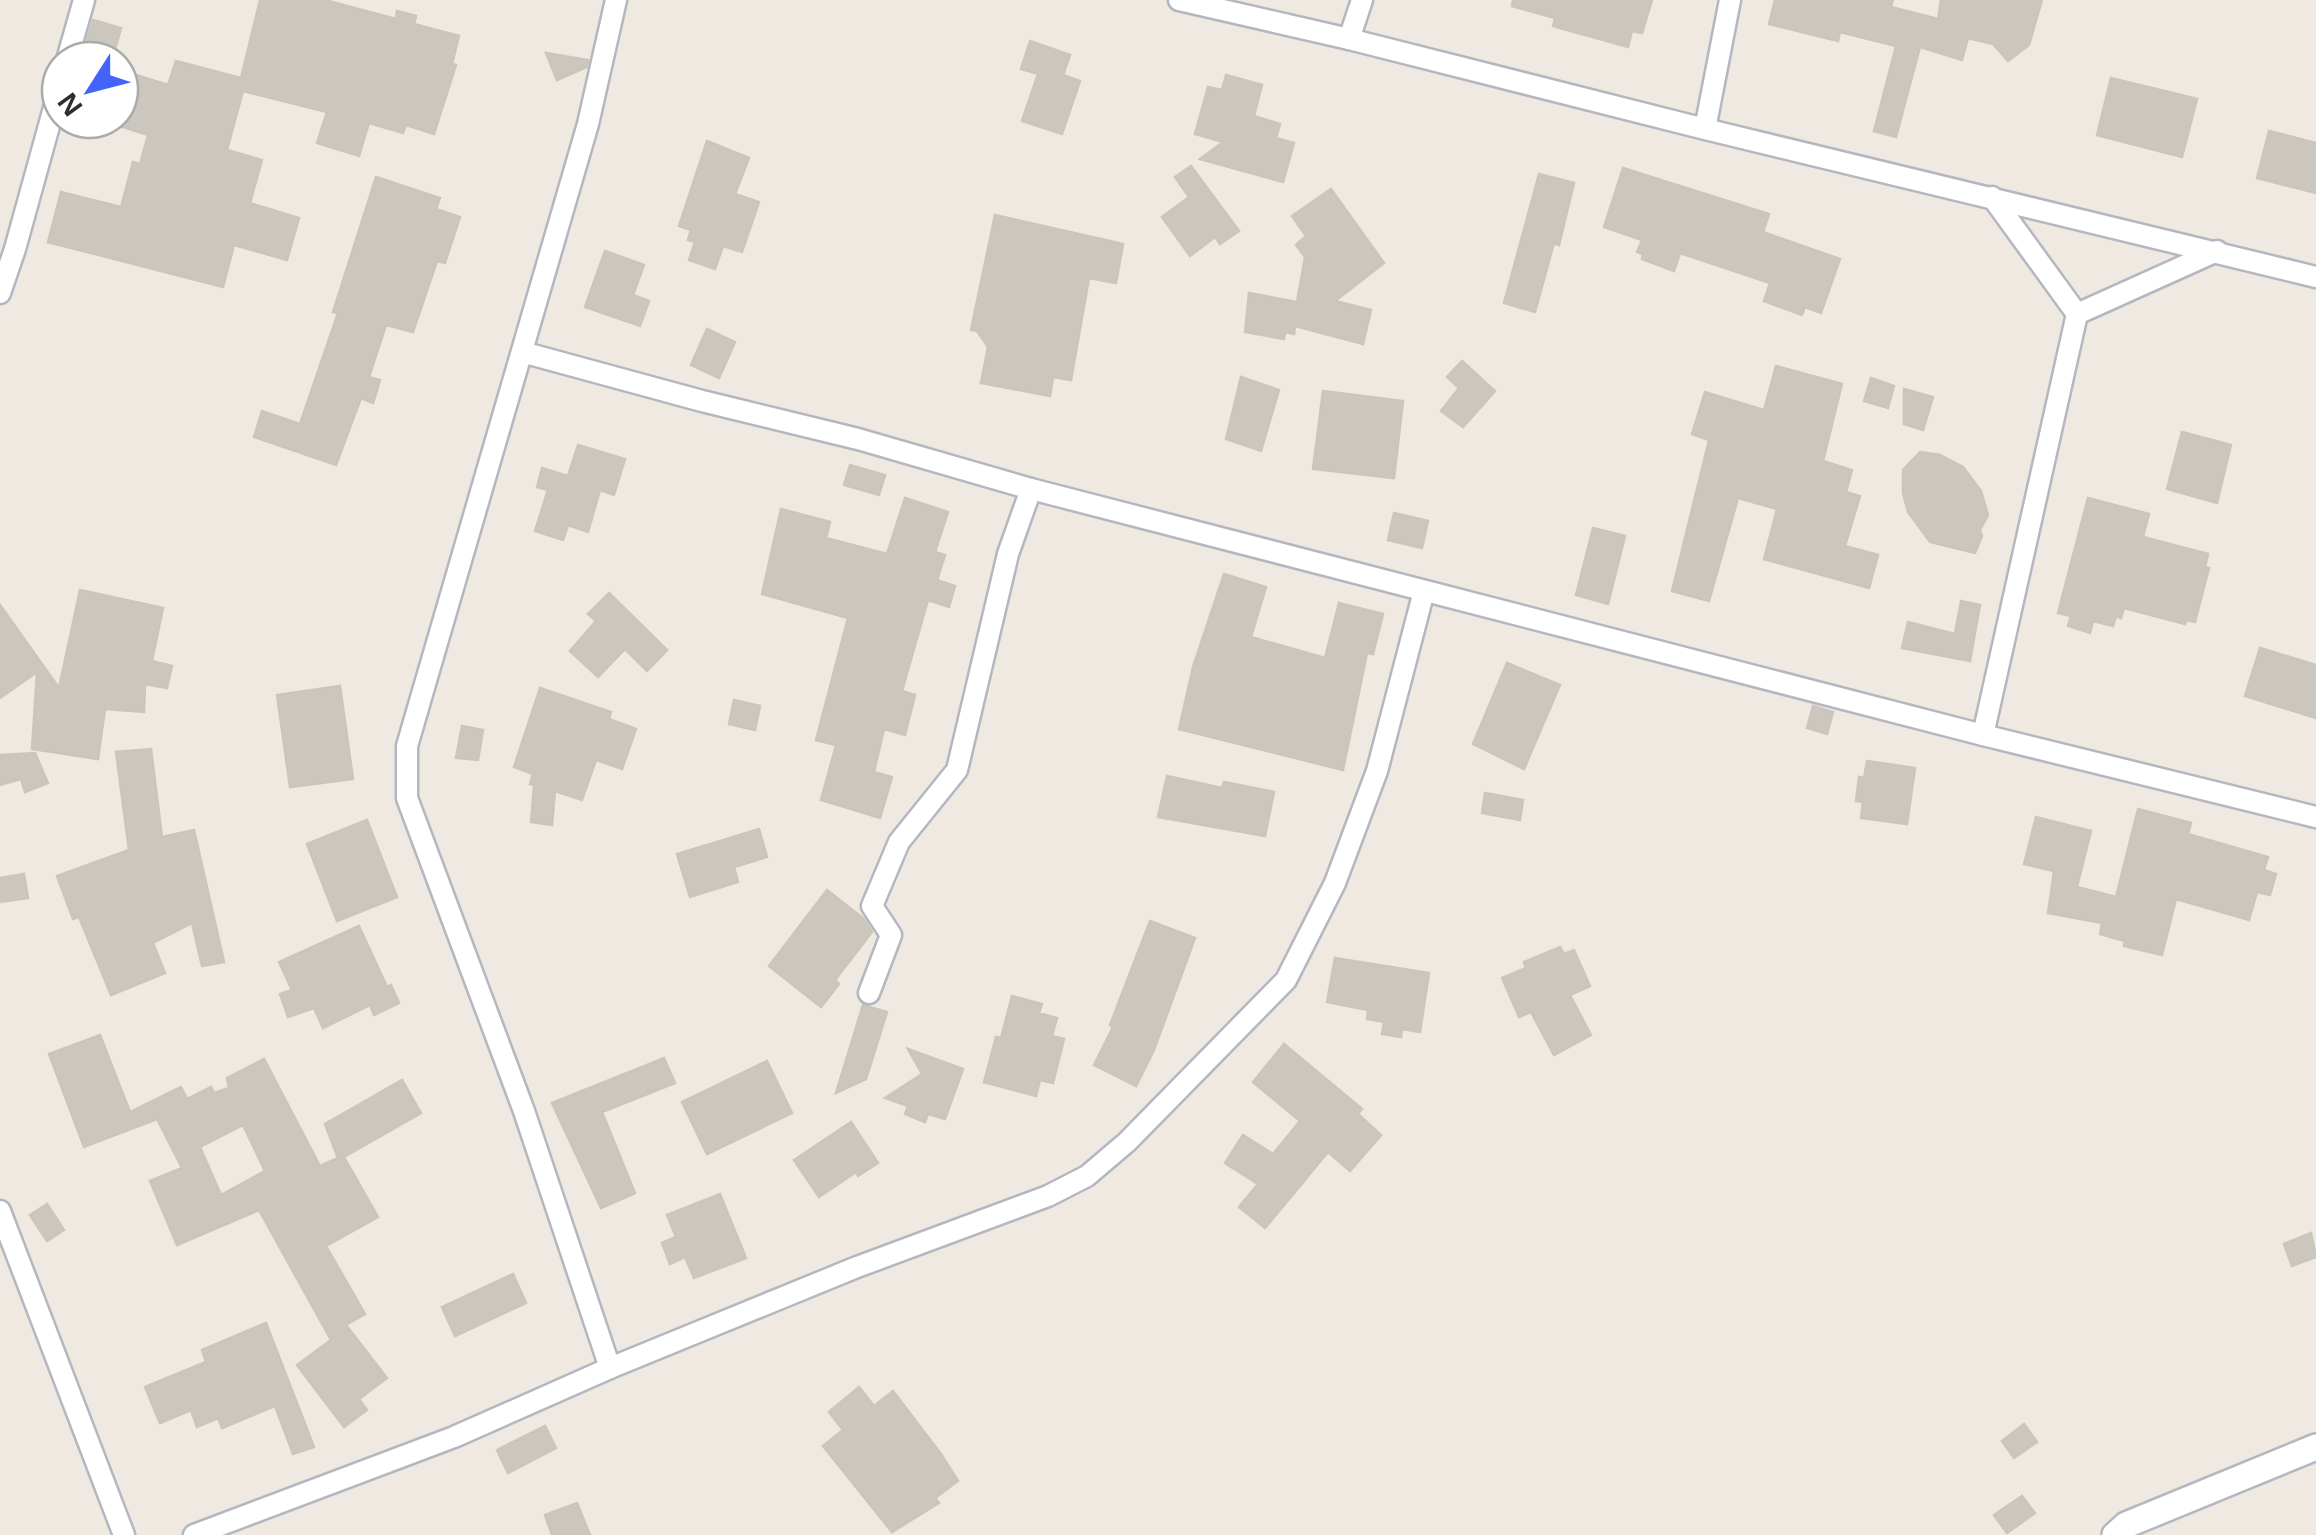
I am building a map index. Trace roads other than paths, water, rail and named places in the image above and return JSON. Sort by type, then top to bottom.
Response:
[{"type":"street","points":[[73,40],[84,0]]},
{"type":"street","points":[[610,1368],[524,1111],[406,798],[407,746],[588,124],[616,0]]},
{"type":"street","points":[[1179,0],[1349,38],[1705,130],[2316,277]]},
{"type":"street","points":[[1349,38],[1362,0]]},
{"type":"street","points":[[1705,130],[1730,0]]},
{"type":"street","points":[[0,293],[44,140]]},
{"type":"street","points":[[1983,735],[2077,314],[1992,197]]},
{"type":"street","points":[[2077,314],[2217,251]]},
{"type":"street","points":[[522,352],[702,402],[858,439],[1030,489],[2316,817]]},
{"type":"street","points":[[869,993],[892,936],[872,906],[898,842],[957,770],[1008,554],[1030,489]]},
{"type":"street","points":[[194,1535],[454,1437],[610,1368],[1048,1196],[1086,1176],[1127,1142],[1286,980],[1335,882],[1377,770],[1424,590]]},
{"type":"street","points":[[0,1211],[124,1535]]},
{"type":"street","points":[[2116,1535],[2126,1526],[2316,1447]]}]
